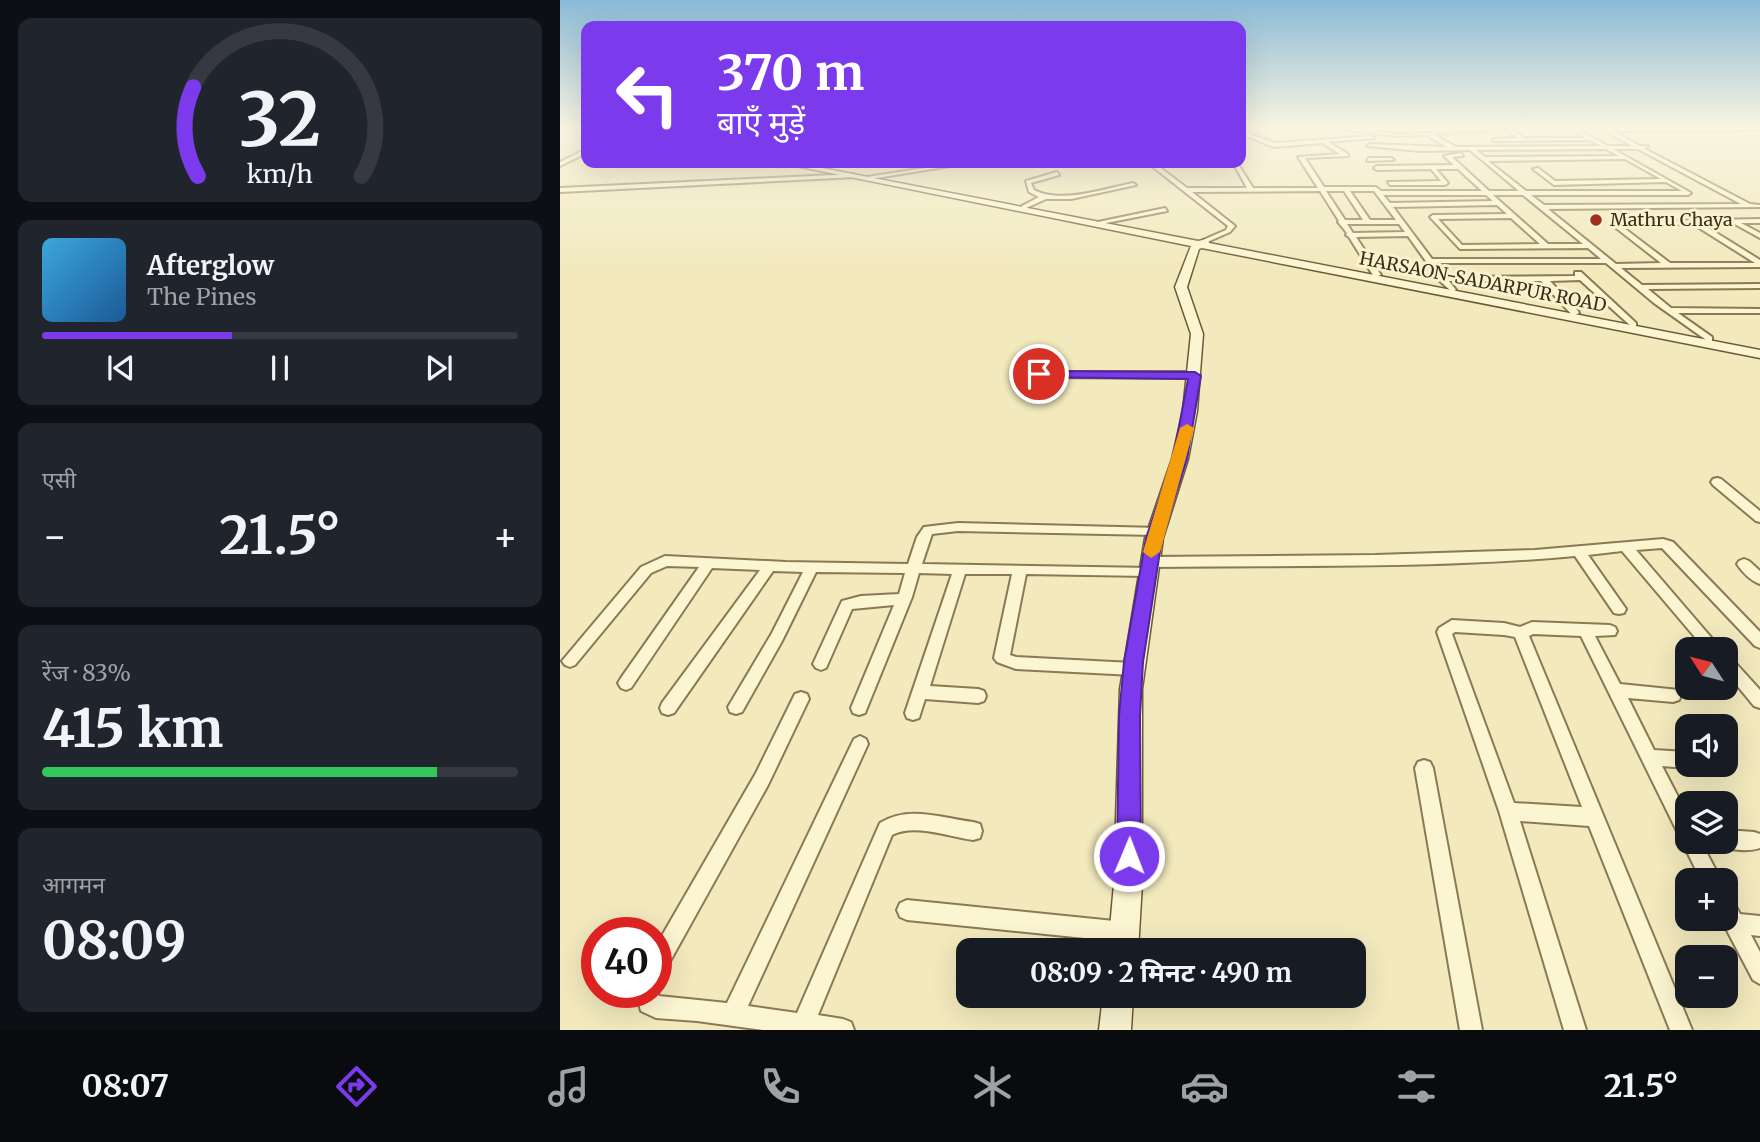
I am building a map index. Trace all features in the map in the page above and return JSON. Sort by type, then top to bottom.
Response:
[{"type":"street","points":[[560,190],[853,175]]},
{"type":"street","points":[[854,175],[1202,243]]},
{"type":"street","points":[[855,175],[1202,243]]},
{"type":"street","points":[[870,177],[883,175]]},
{"type":"street","points":[[1040,199],[1031,191],[1028,182],[1053,175]]},
{"type":"street","points":[[1123,938],[1128,884],[1129,716],[1133,669],[1148,567],[1156,531],[1180,459],[1195,376],[1197,334],[1181,287],[1192,251],[1202,243],[1228,231],[1232,226],[1166,175]]},
{"type":"street","points":[[1243,175],[1251,190]]},
{"type":"street","points":[[1312,175],[1377,275]]},
{"type":"street","points":[[1383,175],[1389,183],[1445,183],[1439,175]]},
{"type":"street","points":[[1470,175],[1546,247]]},
{"type":"street","points":[[1504,175],[1709,339]]},
{"type":"street","points":[[1544,175],[1567,193]]},
{"type":"street","points":[[1656,175],[1713,206]]},
{"type":"street","points":[[1695,175],[1757,208]]},
{"type":"street","points":[[1554,183],[1668,181]]},
{"type":"street","points":[[1024,207],[1040,199],[1133,185]]},
{"type":"street","points":[[1185,191],[1374,189],[1380,193],[1452,290]]},
{"type":"street","points":[[1346,190],[1368,222]]},
{"type":"street","points":[[1380,193],[1688,193]]},
{"type":"street","points":[[1388,205],[1500,203]]},
{"type":"street","points":[[1544,207],[1757,208]]},
{"type":"street","points":[[1101,222],[1165,210]]},
{"type":"street","points":[[1513,216],[1434,216],[1457,245],[1464,247],[1592,246]]},
{"type":"street","points":[[1693,221],[1760,264]]},
{"type":"street","points":[[1732,221],[1760,236]]},
{"type":"street","points":[[1670,266],[1613,223],[1760,221]]},
{"type":"street","points":[[1341,222],[1401,222]]},
{"type":"street","points":[[1349,235],[1410,234]]},
{"type":"street","name":"HARSAON-SADARPUR ROAD","points":[[1202,243],[1709,339],[1760,352]]},
{"type":"street","name":"HARSAON-SADARPUR ROAD","points":[[1202,243],[1760,352]]},
{"type":"street","points":[[1464,247],[1476,262]]},
{"type":"street","points":[[1431,261],[1670,266],[1760,264]]},
{"type":"street","points":[[1564,262],[1633,325]]},
{"type":"street","points":[[1543,278],[1575,313]]},
{"type":"street","points":[[1443,279],[1582,278]]},
{"type":"street","points":[[1641,287],[1760,286]]},
{"type":"street","points":[[1670,310],[1760,311]]},
{"type":"street","points":[[1039,374],[1195,376]]},
{"type":"street","points":[[1717,482],[1760,518]]},
{"type":"street","points":[[859,708],[905,597],[923,537],[934,528],[1156,531]]},
{"type":"street","points":[[570,660],[651,567],[665,561],[770,566],[1020,570],[1376,560],[1579,551],[1658,543],[1668,545],[1760,642]]},
{"type":"street","points":[[1625,546],[1704,637]]},
{"type":"street","points":[[1579,551],[1619,609]]},
{"type":"street","points":[[626,683],[709,563]]},
{"type":"street","points":[[1744,564],[1760,579]]},
{"type":"street","points":[[668,708],[770,566]]},
{"type":"street","points":[[736,707],[777,637],[812,567]]},
{"type":"street","points":[[913,713],[960,570]]},
{"type":"street","points":[[1020,570],[1002,658],[1016,663],[1133,669]]},
{"type":"street","points":[[821,664],[847,605],[857,602],[895,601],[905,597]]},
{"type":"street","points":[[1575,1030],[1508,811],[1444,632],[1452,626],[1504,629],[1521,633],[1532,628],[1610,631]]},
{"type":"street","points":[[1585,630],[1675,809]]},
{"type":"street","points":[[1521,633],[1681,1030]]},
{"type":"street","points":[[1738,676],[1760,701]]},
{"type":"street","points":[[1618,691],[1673,695]]},
{"type":"street","points":[[920,692],[978,696]]},
{"type":"street","points":[[672,939],[762,779],[801,699]]},
{"type":"street","points":[[733,1014],[860,744]]},
{"type":"street","points":[[1649,757],[1675,759]]},
{"type":"street","points":[[1424,768],[1471,1030]]},
{"type":"street","points":[[1508,811],[1594,817]]},
{"type":"street","points":[[802,1027],[886,829],[892,824],[904,821],[973,831]]},
{"type":"street","points":[[1738,840],[1754,841]]},
{"type":"street","points":[[907,911],[1101,938]]},
{"type":"street","points":[[1738,919],[1760,926]]},
{"type":"street","points":[[1738,931],[1760,974]]},
{"type":"street","points":[[667,1008],[733,1014],[802,1027],[843,1030]]},
{"type":"street","points":[[1115,1030],[1117,1008]]},
{"type":"slow traffic","points":[[1151,552],[1187,428]]},
{"type":"place","name":"Mathru Chaya","points":[[1596,220]]},
{"type":"route","points":[[1039,374],[1195,376],[1191,411],[1180,459],[1148,565],[1134,662],[1129,716],[1129,856]]}]
